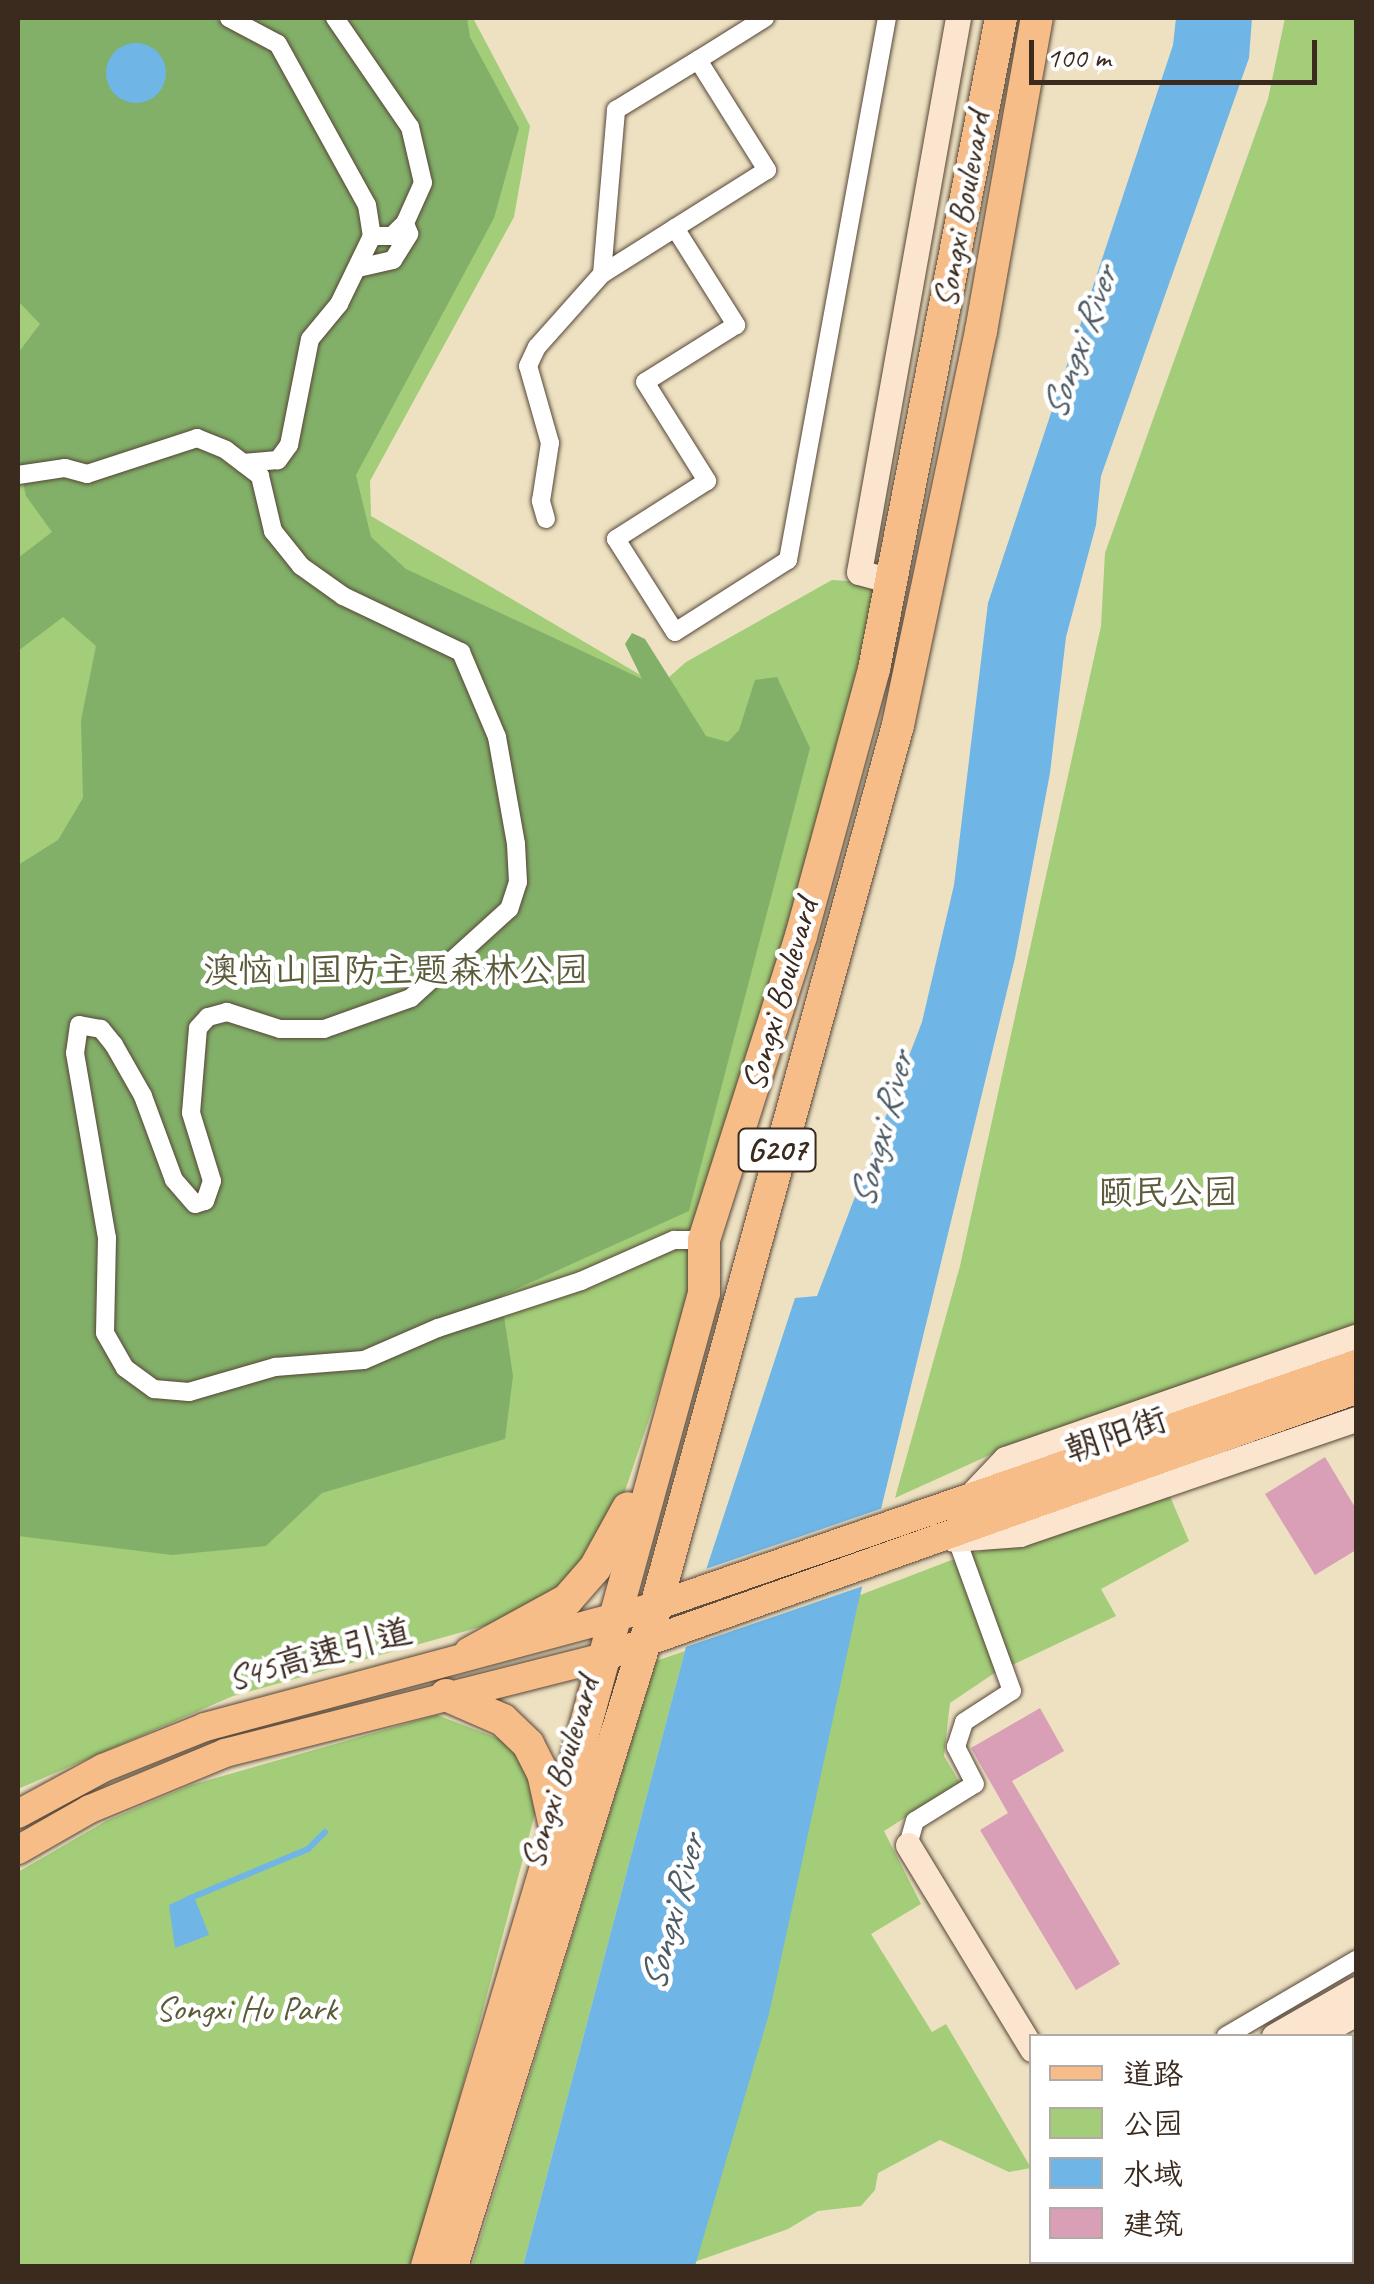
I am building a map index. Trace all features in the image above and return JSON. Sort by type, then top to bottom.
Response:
[{"type":"highway","name":"Songxi Boulevard","points":[[427,2266],[556,1834],[612,1616],[704,1293],[704,1240],[801,936],[892,581],[1000,18]]},
{"type":"highway","name":"Songxi Boulevard","points":[[452,2266],[644,1644],[667,1618],[898,725],[981,331],[1036,18]]},
{"type":"highway","points":[[470,1653],[548,1615],[576,1592],[660,1446]]},
{"type":"highway","points":[[446,1694],[503,1720],[528,1744],[544,1773],[556,1834]]},
{"type":"main road","name":"朝阳街","points":[[667,1618],[948,1537],[1356,1364]]},
{"type":"main road","name":"朝阳街","points":[[667,1618],[688,1595],[969,1497],[1356,1390]]},
{"type":"main road","name":"S45高速引道","points":[[18,1814],[103,1768],[205,1727],[612,1616],[667,1618]]},
{"type":"main road","name":"S45高速引道","points":[[18,1850],[90,1809],[225,1754],[644,1644]]},
{"type":"street","points":[[229,18],[278,44],[368,205],[372,236],[358,268],[310,339],[289,446],[278,460],[243,463]]},
{"type":"street","points":[[334,18],[410,127],[423,183],[405,223],[392,236],[372,236]]},
{"type":"street","points":[[602,274],[616,110],[765,18]]},
{"type":"street","points":[[675,228],[736,325],[645,382],[707,481],[616,539],[674,632],[788,560],[886,18]]},
{"type":"street","points":[[892,581],[859,572],[958,18]]},
{"type":"street","points":[[546,519],[541,500],[550,442],[528,366],[536,347],[602,274],[767,170],[698,60]]},
{"type":"street","points":[[358,268],[393,260],[408,234],[405,223]]},
{"type":"street","points":[[18,475],[65,468],[88,474],[197,438],[260,476],[273,531],[301,566],[343,596],[461,652],[472,668],[497,738],[518,882],[509,909],[461,959],[412,998],[369,1018],[324,1029],[280,1029],[227,1012],[208,1017],[194,1047],[191,1113],[212,1181],[206,1201],[195,1204],[174,1180],[143,1096],[114,1045],[89,1022],[79,1025],[75,1054],[107,1238],[105,1333],[118,1360],[136,1378],[171,1392],[275,1367],[364,1360],[438,1328],[582,1281],[674,1240],[704,1240]]},
{"type":"street","points":[[969,1497],[1005,1459],[1356,1337]]},
{"type":"street","points":[[1029,2045],[908,1846],[915,1821],[975,1784],[956,1746],[964,1722],[1012,1691],[948,1537],[1020,1534],[1356,1419]]},
{"type":"street","points":[[1229,2034],[1356,1960]]},
{"type":"street","points":[[1277,2034],[1356,1989]]},
{"type":"street","points":[[1319,2034],[1356,2013]]},
{"type":"green space","name":"澳恼山国防主题森林公园","points":[[18,18],[473,18],[530,126],[514,217],[370,481],[371,516],[659,686],[686,662],[832,580],[896,584],[730,1177],[618,1512],[582,1572],[527,1614],[233,1696],[18,1789]]},
{"type":"green space","name":"澳恼山国防主题森林公园","points":[[18,18],[467,18],[470,37],[519,128],[494,218],[356,475],[371,537],[406,569],[642,679],[625,644],[632,633],[645,639],[706,736],[728,742],[739,730],[755,680],[777,677],[810,748],[689,1211],[501,1296],[513,1376],[505,1439],[322,1493],[266,1546],[172,1555],[18,1536],[18,865],[58,840],[83,798],[81,720],[96,646],[63,617],[18,651],[18,558],[52,532],[26,496],[18,460],[18,353],[40,324],[18,301]]},
{"type":"green space","name":"颐民公园","points":[[1285,18],[1356,18],[1356,1327],[994,1453],[895,1498],[960,1266],[1101,626],[1105,553],[1268,99]]},
{"type":"green space","points":[[1169,1494],[1189,1541],[1101,1589],[1116,1616],[993,1674],[950,1703],[944,1756],[960,1783],[884,1831],[921,1904],[871,1934],[932,2032],[946,2024],[1029,2168],[1009,2172],[940,2140],[878,2173],[875,2190],[861,2206],[818,2211],[788,2229],[683,2266],[842,1602],[949,1561]]},
{"type":"green space","points":[[685,1651],[523,2266],[472,2266],[656,1661]]},
{"type":"green space","name":"Songxi Hu Park","points":[[437,1715],[508,1742],[522,1757],[538,1802],[415,2266],[18,2266],[18,1872],[106,1821],[191,1785]]},
{"type":"water","name":"Songxi River","points":[[1176,18],[1252,18],[1249,58],[1101,476],[1096,525],[1066,637],[1050,773],[1015,958],[857,1608],[769,2014],[695,2266],[523,2266],[707,1567],[795,1298],[817,1296],[922,1022],[954,885],[988,603],[1173,45]]},
{"type":"water","points":[[136,43],[157,52],[166,73],[157,94],[136,103],[115,94],[106,73],[115,52]]},
{"type":"water","points":[[193,1894],[209,1935],[175,1948],[169,1905]]},
{"type":"pier","points":[[889,1506],[869,1584],[680,1649],[700,1571]]},
{"type":"building","points":[[1325,1457],[1356,1509],[1356,1550],[1315,1575],[1265,1494]]},
{"type":"building","points":[[1040,1708],[1064,1751],[1012,1781],[1120,1964],[1076,1990],[980,1830],[1008,1813],[971,1748]]},
{"type":"waterway","points":[[188,1899],[308,1849],[325,1832]]}]
